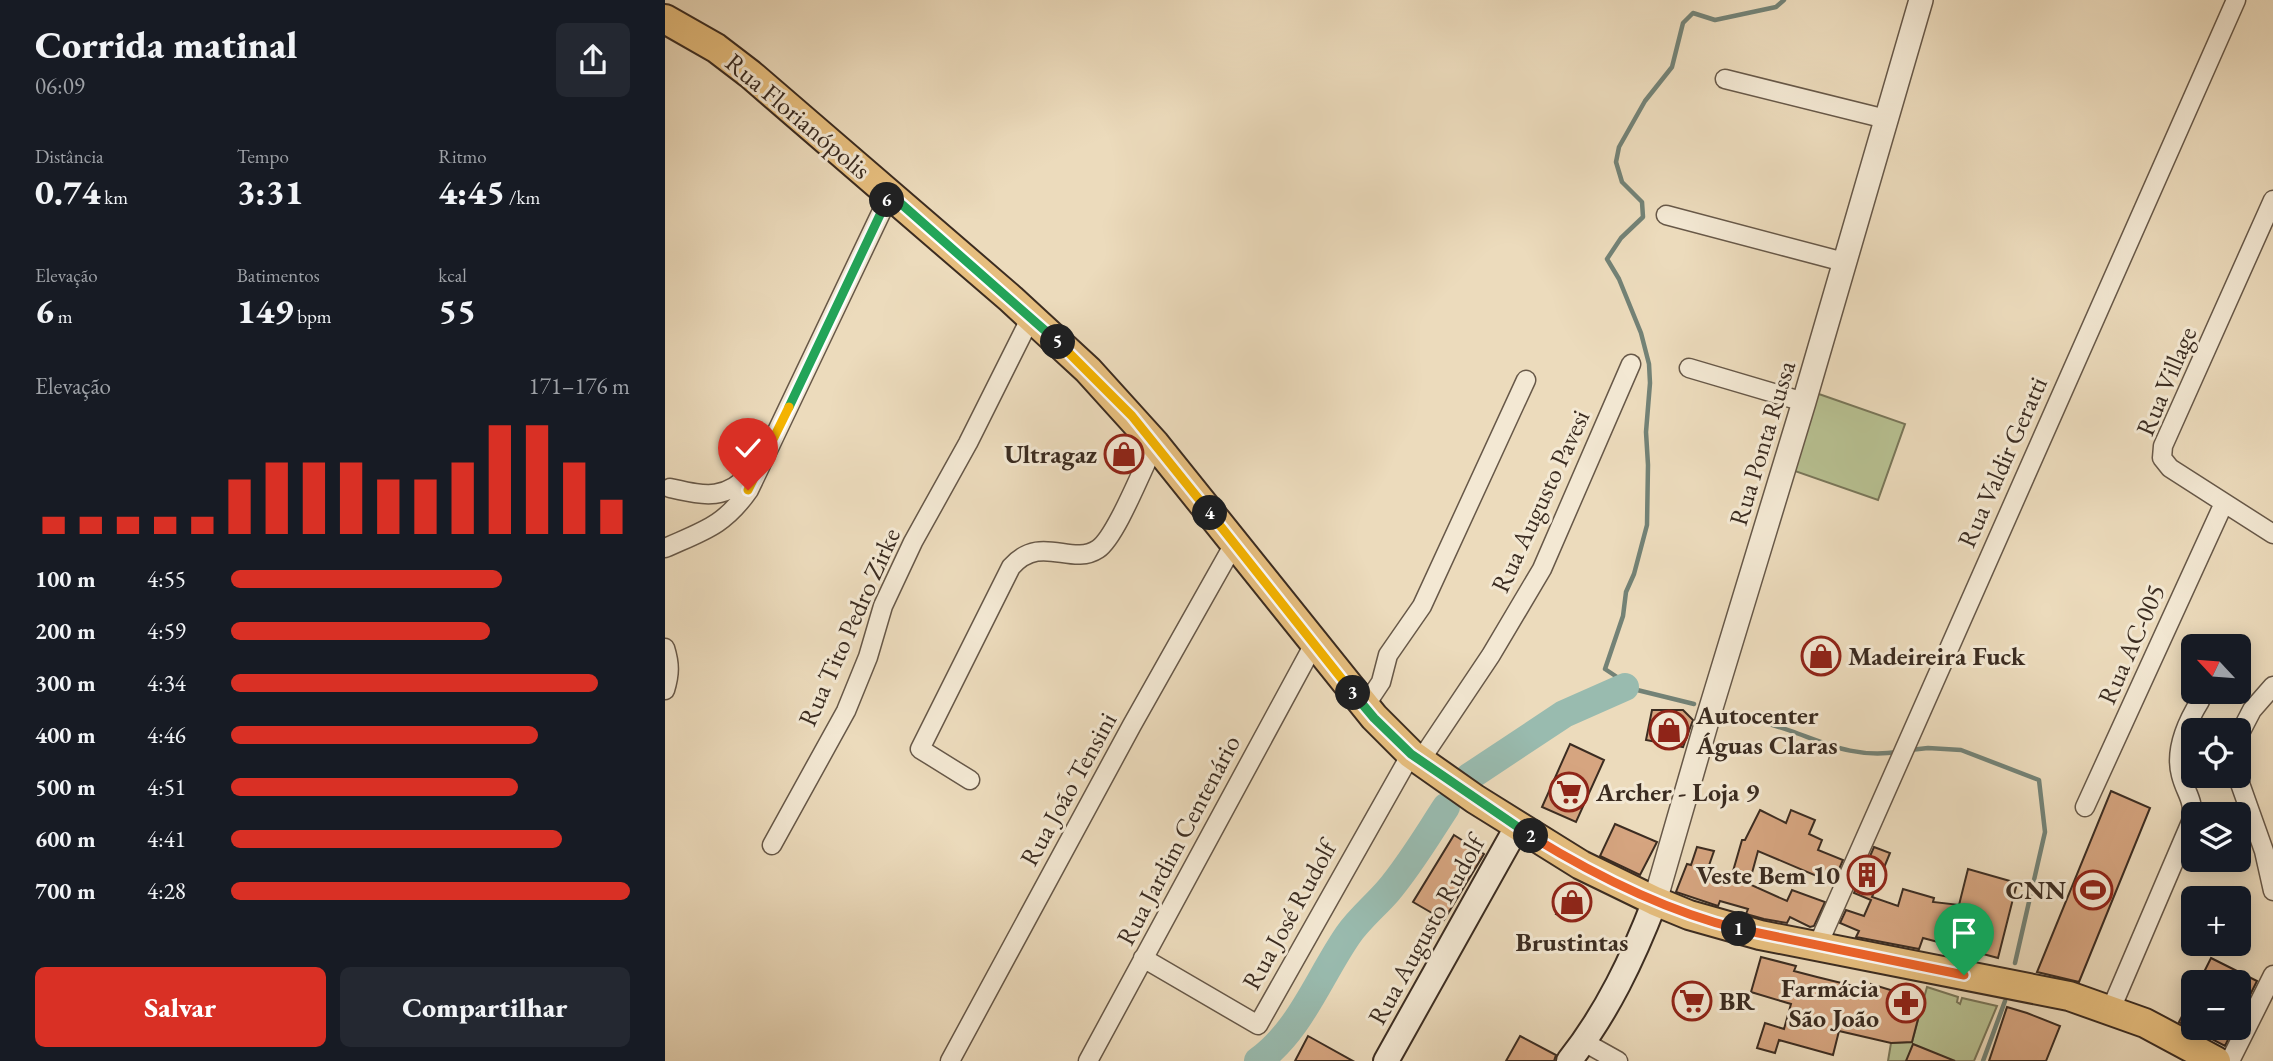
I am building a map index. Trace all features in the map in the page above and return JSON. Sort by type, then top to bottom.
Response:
[{"type":"main road","name":"Rua Florianópolis","points":[[665,19],[698,36],[733,60],[1031,317],[1088,370],[1155,444],[1365,706],[1416,758],[1517,827],[1581,865],[1655,901],[1720,925],[1817,947],[2046,991],[2111,1009],[2172,1036],[2216,1061]]},
{"type":"main road","name":"Rua Augusto Rudolf","points":[[1386,1061],[1517,827]]},
{"type":"main road","points":[[1576,1052],[1622,977],[1655,901]]},
{"type":"street","name":"Rua Ponta Russa","points":[[1655,901],[1921,0]]},
{"type":"street","name":"Rua Valdir Geratti","points":[[1817,947],[2236,0]]},
{"type":"street","points":[[1725,79],[1886,119]]},
{"type":"street","points":[[665,548],[721,522],[736,509],[764,459],[890,194]]},
{"type":"street","name":"Rua Village","points":[[2273,200],[2164,446],[2162,458],[2170,468],[2273,534]]},
{"type":"street","points":[[1666,215],[1843,262]]},
{"type":"street","name":"Rua Tito Pedro Zirke","points":[[772,845],[846,711],[868,657],[883,607],[913,542],[968,443],[1031,317]]},
{"type":"street","name":"Rua Augusto Pavesi","points":[[1416,758],[1491,655],[1542,569],[1631,364]]},
{"type":"street","points":[[1689,368],[1804,402]]},
{"type":"street","points":[[1365,706],[1381,682],[1388,655],[1422,606],[1526,380]]},
{"type":"street","points":[[970,780],[920,749],[1011,567],[1026,553],[1035,551],[1081,554],[1099,549],[1114,529],[1155,444]]},
{"type":"street","points":[[670,488],[704,495],[730,491],[764,459]]},
{"type":"street","name":"Rua AC-005","points":[[2085,807],[2224,503]]},
{"type":"street","name":"Rua João Tensini","points":[[950,1061],[1234,544]]},
{"type":"street","name":"Rua Jardim Centenário","points":[[1088,1061],[1314,644]]},
{"type":"street","points":[[665,648],[670,675],[665,690]]},
{"type":"street","points":[[2248,718],[2269,692]]},
{"type":"street","points":[[2111,1009],[2191,822],[2192,799],[2181,777],[2179,752],[2190,718],[2198,704]]},
{"type":"street","name":"Rua José Rudolf","points":[[1143,958],[1258,1025],[1416,758]]},
{"type":"street","points":[[2242,788],[2264,851],[2273,891]]},
{"type":"street","points":[[2230,1061],[2273,975]]},
{"type":"street","points":[[1576,1052],[1618,1061]]},
{"type":"green space","points":[[1816,393],[1905,424],[1878,500],[1789,469]]},
{"type":"green space","points":[[1927,987],[1958,997],[1957,1002],[1960,1004],[1962,998],[1997,1006],[1974,1061],[1888,1061],[1891,1043],[1912,1042]]},
{"type":"building","name":"Autocenter Águas Claras","points":[[1652,710],[1683,710],[1693,720],[1683,747],[1646,740]]},
{"type":"building","name":"Archer - Loja 9","points":[[1570,744],[1604,760],[1576,822],[1542,807]]},
{"type":"building","name":"CNN","points":[[2111,791],[2150,808],[2079,982],[2037,972]]},
{"type":"building","points":[[1760,810],[1786,823],[1791,810],[1815,820],[1809,834],[1822,840],[1818,850],[1843,860],[1833,883],[1758,851],[1749,884],[1787,901],[1792,890],[1825,902],[1814,926],[1810,927],[1790,917],[1787,923],[1764,919],[1746,914],[1748,909],[1720,901],[1718,906],[1676,892],[1687,864],[1691,865],[1697,847],[1714,851],[1706,874],[1731,878],[1742,840],[1745,840]]},
{"type":"building","points":[[1615,824],[1657,842],[1640,875],[1600,856]]},
{"type":"building","points":[[1454,835],[1484,854],[1444,920],[1413,902]]},
{"type":"building","points":[[1874,847],[1890,853],[1872,897],[1898,906],[1903,889],[1934,898],[1933,902],[1959,905],[1968,869],[2017,883],[1998,958],[1923,938],[1919,949],[1856,937],[1859,931],[1840,923],[1846,910],[1864,916],[1871,900],[1854,893]]},
{"type":"building","name":"Brustintas","points":[[1573,883],[1587,890],[1570,921],[1556,914]]},
{"type":"building","points":[[1761,957],[1796,966],[1794,971],[1870,990],[1871,984],[1923,1000],[1912,1042],[1891,1043],[1839,1031],[1833,1055],[1779,1040],[1775,1053],[1757,1048],[1765,1023],[1784,1029],[1791,1004],[1751,992]]},
{"type":"building","points":[[2211,958],[2235,970],[2205,970]]},
{"type":"building","points":[[2251,978],[2257,981],[2251,993]]},
{"type":"building","points":[[2007,1007],[2060,1026],[2046,1061],[1989,1061]]},
{"type":"building","points":[[1308,1036],[1353,1061],[1295,1061]]},
{"type":"building","points":[[1520,1036],[1556,1055],[1554,1061],[1506,1061]]},
{"type":"building","points":[[2214,1040],[2228,1040],[2225,1046]]},
{"type":"building","points":[[1913,1044],[1955,1061],[1906,1061]]},
{"type":"waterway","points":[[1694,704],[1625,687],[1620,679],[1605,669],[1623,616],[1626,592],[1634,574],[1647,525],[1646,432],[1649,364],[1641,333],[1619,279],[1607,259],[1621,238],[1643,217],[1642,202],[1622,182],[1616,162],[1619,147],[1645,101],[1672,67],[1683,23],[1693,13],[1715,20],[1776,7],[1784,0]]},
{"type":"waterway","points":[[1469,777],[1564,714],[1625,687]]},
{"type":"waterway","points":[[1722,712],[1856,752],[1898,752]]},
{"type":"waterway","points":[[1910,750],[1961,750],[2039,780],[2045,832],[2015,963]]},
{"type":"waterway","points":[[1258,1061],[1286,1035],[1348,935],[1396,881],[1446,807]]},
{"type":"waterway","points":[[1983,1061],[2005,1001]]},
{"type":"place","name":"Ultragaz","points":[[1124,454]]},
{"type":"place","name":"Madeireira Fuck","points":[[1821,656]]},
{"type":"place","name":"Autocenter Águas Claras","points":[[1669,730]]},
{"type":"place","name":"Archer - Loja 9","points":[[1569,792]]},
{"type":"place","name":"Veste Bem 10","points":[[1867,875]]},
{"type":"place","name":"CNN","points":[[2093,890]]},
{"type":"place","name":"Brustintas","points":[[1572,902]]},
{"type":"place","name":"BR","points":[[1692,1001]]},
{"type":"place","name":"Farmácia São João","points":[[1906,1003]]},
{"type":"route","points":[[748,490],[890,194],[1055,339],[1132,416],[1374,718],[1420,761],[1517,827],[1581,865],[1635,893],[1689,915],[1775,938],[1964,975]]}]
